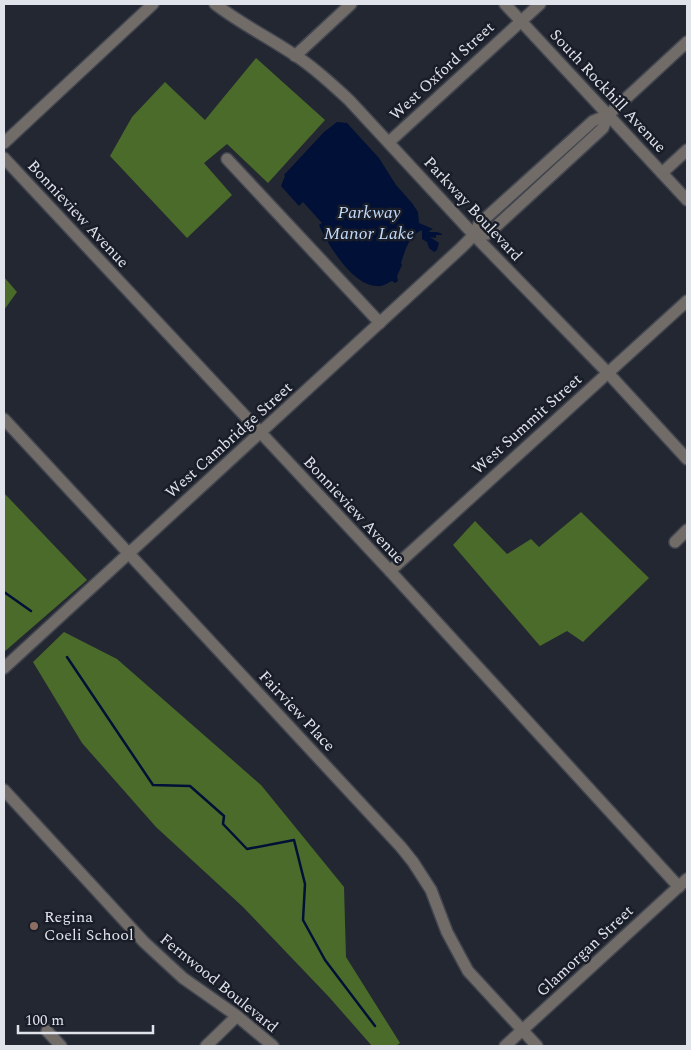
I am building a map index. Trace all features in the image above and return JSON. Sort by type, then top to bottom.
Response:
[{"type":"street","points":[[4,143],[153,4]]},
{"type":"street","name":"Parkway Boulevard","points":[[215,4],[295,56],[329,82],[608,373],[687,459]]},
{"type":"street","points":[[295,56],[351,4]]},
{"type":"street","name":"South Rockhill Avenue","points":[[505,4],[687,200]]},
{"type":"street","name":"West Oxford Street","points":[[388,142],[540,4]]},
{"type":"street","name":"West Cambridge Street","points":[[4,668],[380,323],[474,235],[479,224],[593,121],[608,115],[687,42]]},
{"type":"street","points":[[662,173],[687,150]]},
{"type":"street","name":"Bonnieview Avenue","points":[[4,158],[683,883]]},
{"type":"street","points":[[227,159],[380,323]]},
{"type":"street","name":"West Summit Street","points":[[390,571],[687,302]]},
{"type":"street","name":"Fairview Place","points":[[4,419],[414,862],[431,890],[447,932],[462,960],[480,986],[537,1046]]},
{"type":"street","points":[[675,542],[687,530]]},
{"type":"street","name":"Fernwood Boulevard","points":[[4,790],[144,942],[182,978],[237,1016],[273,1046]]},
{"type":"street","name":"Glamorgan Street","points":[[505,1046],[683,883]]},
{"type":"street","points":[[206,1046],[237,1016]]},
{"type":"street","points":[[47,1031],[61,1046]]},
{"type":"green space","points":[[256,58],[325,120],[268,183],[227,144],[204,163],[232,195],[187,238],[110,156],[132,117],[165,82],[205,120]]},
{"type":"green space","points":[[4,277],[17,292],[4,310]]},
{"type":"green space","points":[[4,493],[87,580],[4,652]]},
{"type":"green space","points":[[581,512],[649,578],[583,642],[567,631],[540,646],[453,545],[475,521],[507,554],[531,539],[539,547]]},
{"type":"green space","points":[[64,632],[117,659],[261,785],[344,887],[346,957],[400,1043],[396,1046],[372,1046],[329,997],[243,907],[156,827],[82,743],[33,662]]},
{"type":"water","name":"Parkway Manor Lake","points":[[337,122],[347,123],[379,158],[396,185],[418,212],[419,223],[433,229],[430,232],[442,234],[436,235],[436,238],[430,237],[439,243],[437,250],[434,252],[429,248],[427,242],[422,239],[422,230],[411,239],[401,263],[402,265],[397,276],[398,281],[395,283],[392,281],[379,286],[368,284],[350,272],[328,243],[319,225],[322,223],[303,202],[299,206],[281,186],[284,175],[324,132]]},
{"type":"waterway","points":[[4,592],[31,611]]},
{"type":"waterway","points":[[67,657],[153,785],[190,786],[224,816],[223,824],[247,849],[294,840],[305,884],[303,920],[325,960],[375,1026]]},
{"type":"place","name":"Regina Coeli School","points":[[34,926]]}]
